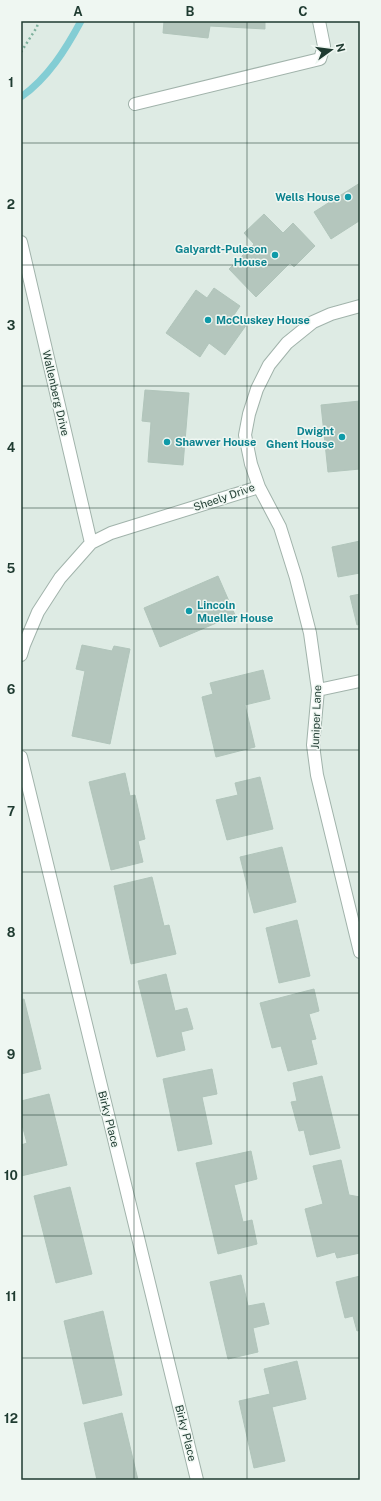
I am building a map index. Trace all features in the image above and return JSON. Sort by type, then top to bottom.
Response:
[{"type":"street","points":[[135,104],[320,59],[324,46],[319,21]]},
{"type":"street","name":"Wallenberg Drive","points":[[21,242],[91,543]]},
{"type":"street","name":"Sheely Drive","points":[[21,655],[38,612],[60,578],[91,543],[111,533],[259,486],[251,464],[246,435],[249,414],[257,389],[269,365],[287,343],[313,322],[330,314],[360,306]]},
{"type":"street","name":"Juniper Lane","points":[[259,486],[280,527],[296,578],[310,633],[318,690],[313,745],[317,775],[360,952]]},
{"type":"street","points":[[318,690],[360,681]]},
{"type":"street","name":"Birky Place","points":[[21,757],[197,1480]]},
{"type":"path","points":[[21,52],[37,27],[38,21]]},
{"type":"building","points":[[164,21],[265,21],[265,29],[210,26],[208,38],[163,33]]},
{"type":"building","name":"Wells House","points":[[360,183],[360,222],[359,221],[331,239],[314,212]]},
{"type":"building","name":"Galyardt-Puleson House","points":[[264,214],[283,233],[293,223],[315,246],[294,267],[290,263],[256,297],[229,269],[254,244],[244,233]]},
{"type":"building","name":"McCluskey House","points":[[214,288],[240,306],[234,315],[247,324],[225,355],[209,343],[200,357],[166,333],[196,290],[207,298]]},
{"type":"building","name":"Shawver House","points":[[145,390],[189,393],[183,465],[148,462],[151,422],[142,421]]},
{"type":"building","name":"Dwight Ghent House","points":[[360,401],[360,469],[328,472],[321,405]]},
{"type":"building","points":[[360,541],[360,573],[338,577],[332,547]]},
{"type":"building","name":"Lincoln Mueller House","points":[[218,576],[235,615],[160,647],[144,608]]},
{"type":"building","points":[[360,594],[360,624],[357,625],[350,596]]},
{"type":"building","points":[[82,645],[112,651],[114,646],[130,649],[110,744],[72,736],[85,671],[76,669]]},
{"type":"building","points":[[263,670],[270,699],[245,705],[255,747],[216,757],[202,697],[213,694],[210,683]]},
{"type":"building","points":[[125,773],[130,796],[135,795],[145,839],[138,841],[143,862],[111,870],[89,782]]},
{"type":"building","points":[[260,777],[273,829],[227,840],[216,800],[238,795],[235,783]]},
{"type":"building","points":[[282,847],[296,902],[254,913],[240,857]]},
{"type":"building","points":[[152,877],[164,926],[169,925],[176,954],[131,964],[114,886]]},
{"type":"building","points":[[297,920],[310,976],[279,983],[266,928]]},
{"type":"building","points":[[166,974],[175,1011],[187,1008],[193,1029],[181,1032],[185,1050],[157,1057],[138,981]]},
{"type":"building","points":[[314,989],[319,1011],[309,1014],[316,1039],[311,1040],[317,1064],[288,1071],[281,1046],[272,1048],[260,1003]]},
{"type":"building","points":[[24,999],[41,1069],[21,1074],[21,1000]]},
{"type":"building","points":[[212,1069],[217,1094],[202,1097],[212,1144],[178,1151],[163,1079]]},
{"type":"building","points":[[322,1076],[340,1148],[310,1155],[304,1130],[299,1131],[291,1102],[297,1101],[293,1083]]},
{"type":"building","points":[[49,1094],[67,1165],[21,1176],[21,1145],[27,1143],[21,1121],[21,1101]]},
{"type":"building","points":[[251,1151],[257,1179],[234,1185],[243,1222],[252,1220],[257,1244],[218,1254],[196,1163]]},
{"type":"building","points":[[341,1160],[349,1195],[360,1197],[360,1253],[337,1258],[335,1252],[317,1257],[305,1209],[323,1204],[313,1166]]},
{"type":"building","points":[[70,1187],[92,1274],[56,1283],[34,1196]]},
{"type":"building","points":[[241,1275],[248,1306],[264,1303],[269,1324],[253,1328],[258,1352],[228,1359],[210,1282]]},
{"type":"building","points":[[360,1276],[360,1330],[357,1331],[353,1316],[345,1318],[336,1282]]},
{"type":"building","points":[[103,1311],[122,1395],[83,1404],[64,1321]]},
{"type":"building","points":[[297,1361],[306,1399],[272,1407],[285,1461],[254,1468],[239,1401],[270,1394],[264,1369]]},
{"type":"building","points":[[122,1413],[138,1480],[97,1480],[84,1423]]},
{"type":"waterway","points":[[21,97],[40,81],[56,62],[81,21]]},
{"type":"place","name":"Wells House","points":[[348,197]]},
{"type":"place","name":"Galyardt-Puleson House","points":[[275,255]]},
{"type":"place","name":"McCluskey House","points":[[208,320]]},
{"type":"place","name":"Dwight Ghent House","points":[[342,437]]},
{"type":"place","name":"Shawver House","points":[[167,442]]},
{"type":"place","name":"Lincoln Mueller House","points":[[189,611]]}]
